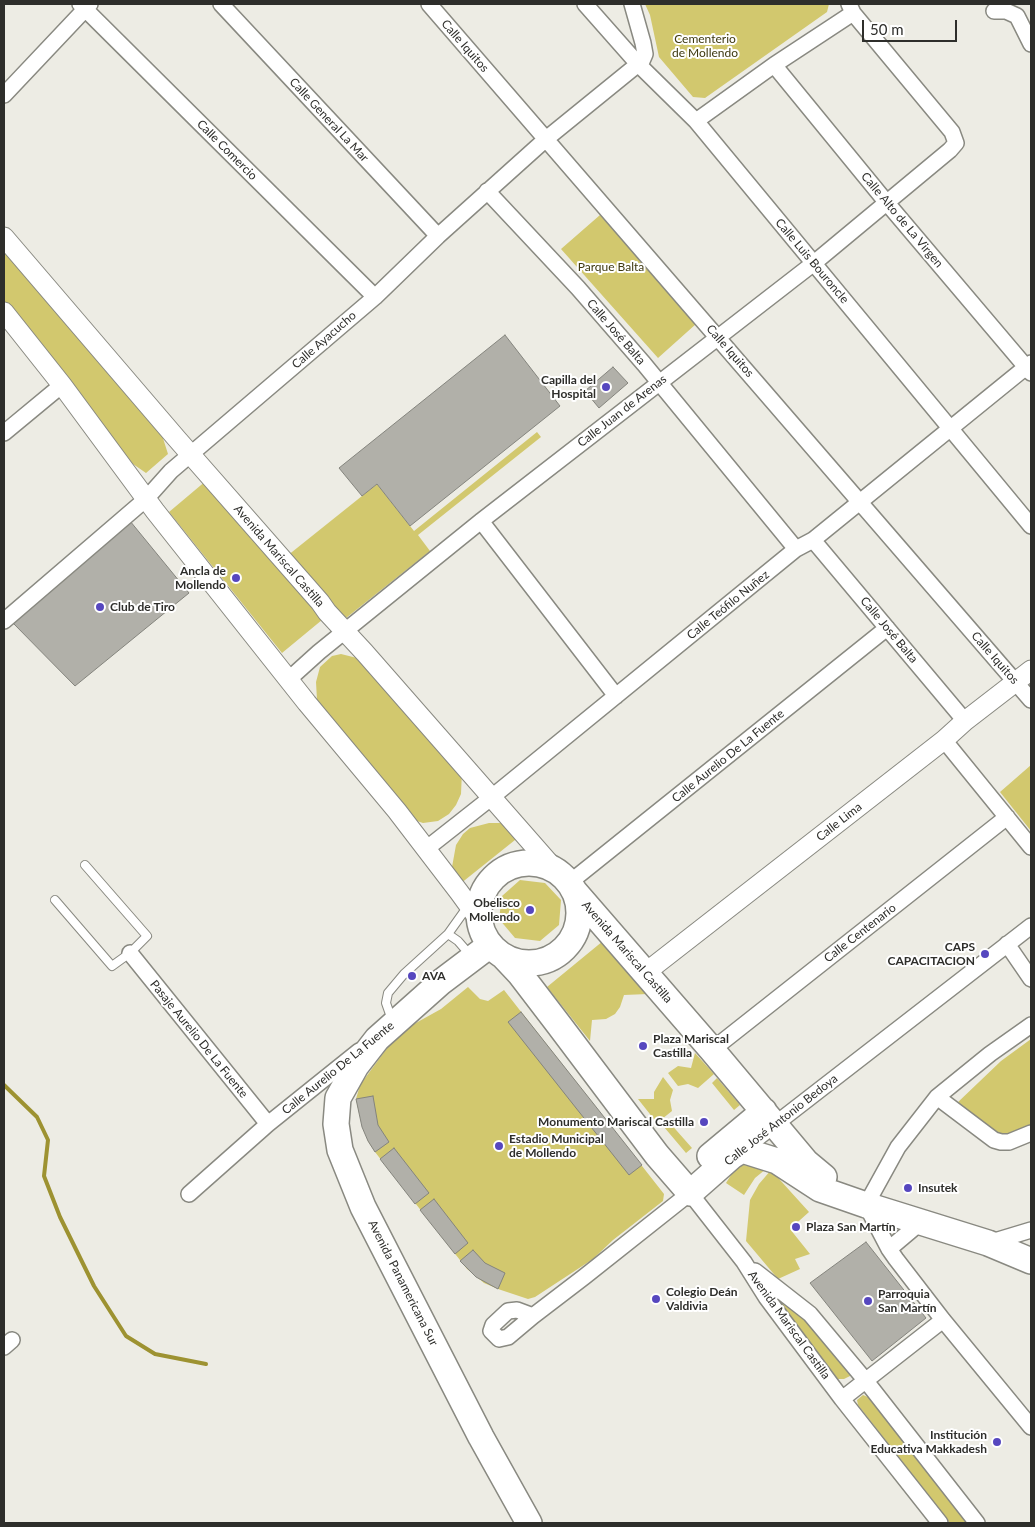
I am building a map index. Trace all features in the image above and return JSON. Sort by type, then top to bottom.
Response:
[{"type":"main road","points":[[489,953],[514,961],[526,963],[539,962],[562,951],[570,942],[576,930],[578,917],[567,882],[546,866],[521,864],[504,870],[492,880],[484,892],[480,907],[474,914],[489,953],[520,974],[657,1155],[685,1187],[769,1118]]},
{"type":"main road","name":"Avenida Mariscal Castilla","points":[[567,882],[806,1162],[832,1184],[866,1205]]},
{"type":"main road","name":"Calle Aurelio De La Fuente","points":[[385,1031],[435,987],[489,953]]},
{"type":"main road","name":"Avenida Panamericana Sur","points":[[385,1031],[356,1066],[338,1098],[336,1124],[340,1150],[363,1207],[482,1437],[529,1523]]},
{"type":"main road","points":[[742,1150],[777,1161],[820,1189],[988,1243],[1031,1261]]},
{"type":"main road","name":"Calle José Antonio Bedoya","points":[[685,1187],[742,1150]]},
{"type":"street","name":"Calle General La Mar","points":[[221,4],[438,236]]},
{"type":"street","name":"Calle Iquitos","points":[[428,4],[718,336],[1031,700]]},
{"type":"street","name":"Calle Luis Bouroncle","points":[[585,4],[638,64],[696,121],[1031,526]]},
{"type":"street","points":[[632,4],[640,27],[645,54],[638,64]]},
{"type":"street","points":[[4,95],[85,5]]},
{"type":"street","name":"Calle Comercio","points":[[85,5],[375,297]]},
{"type":"street","points":[[696,121],[851,8]]},
{"type":"street","name":"Calle Juan de Arenas","points":[[288,680],[319,652],[481,521],[814,263],[950,150],[956,142],[952,132],[851,8]]},
{"type":"street","points":[[994,11],[1006,10],[1017,16],[1031,44]]},
{"type":"street","name":"Calle Ayacucho","points":[[6,618],[146,499],[191,455],[375,297],[438,236],[546,139],[638,64]]},
{"type":"street","name":"Calle Alto de La Virgen","points":[[774,65],[887,203],[1030,368]]},
{"type":"street","name":"Calle José Balta","points":[[487,191],[578,288],[644,364],[796,549]]},
{"type":"street","name":"Avenida Mariscal Castilla","points":[[4,237],[345,632],[567,882]]},
{"type":"street","points":[[4,312],[62,385],[146,499],[288,680],[426,849],[474,914]]},
{"type":"street","name":"Calle Teófilo Nuñez","points":[[426,849],[492,798],[796,549],[813,540],[1030,368]]},
{"type":"street","points":[[4,433],[62,385]]},
{"type":"street","points":[[481,521],[616,696]]},
{"type":"street","name":"Calle José Balta","points":[[813,540],[965,721]]},
{"type":"street","name":"Calle Aurelio De La Fuente","points":[[567,882],[887,628]]},
{"type":"street","name":"Calle Lima","points":[[645,973],[1031,670]]},
{"type":"street","points":[[944,740],[1031,847]]},
{"type":"street","name":"Calle Centenario","points":[[712,1050],[1007,816]]},
{"type":"street","name":"Calle José Antonio Bedoya","points":[[742,1150],[769,1118],[1031,926]]},
{"type":"street","points":[[1007,944],[1031,979]]},
{"type":"street","name":"Pasaje Aurelio De La Fuente","points":[[130,953],[268,1124]]},
{"type":"street","points":[[1031,1025],[990,1054],[936,1097],[898,1148],[866,1205],[889,1249],[1031,1428]]},
{"type":"street","name":"Calle Aurelio De La Fuente","points":[[189,1194],[268,1124],[385,1031]]},
{"type":"street","points":[[936,1097],[994,1140],[1009,1142],[1031,1133]]},
{"type":"street","points":[[685,1187],[744,1262]]},
{"type":"street","name":"Calle José Antonio Bedoya","points":[[533,1316],[584,1277],[685,1187]]},
{"type":"street","points":[[889,1249],[921,1222]]},
{"type":"street","points":[[988,1243],[1031,1230]]},
{"type":"street","name":"Avenida Mariscal Castilla","points":[[744,1262],[810,1314],[866,1381],[977,1523]]},
{"type":"street","name":"Avenida Mariscal Castilla","points":[[744,1262],[766,1297],[842,1399],[940,1523]]},
{"type":"street","points":[[842,1399],[944,1320]]},
{"type":"lane","points":[[55,900],[112,966],[130,953],[147,936],[85,865]]},
{"type":"lane","points":[[385,1031],[388,993],[404,974],[448,934],[474,914]]},
{"type":"lane","points":[[448,934],[458,941],[489,953]]},
{"type":"green space","name":"Cementerio de Mollendo","points":[[645,4],[829,4],[827,12],[705,98],[693,97],[659,57],[650,15]]},
{"type":"green space","name":"Parque Balta","points":[[600,215],[696,324],[658,358],[561,249]]},
{"type":"green space","points":[[4,247],[161,432],[168,454],[146,473],[133,464],[4,301]]},
{"type":"green space","points":[[537,432],[541,437],[418,535],[430,551],[341,622],[287,556],[377,484],[414,531]]},
{"type":"green space","points":[[207,480],[328,615],[282,653],[169,512]]},
{"type":"green space","points":[[341,654],[357,658],[462,771],[461,794],[456,805],[449,814],[438,821],[423,823],[405,817],[317,700],[316,682],[320,667],[332,656]]},
{"type":"green space","points":[[1031,765],[1031,831],[1000,792]]},
{"type":"green space","points":[[489,823],[502,823],[520,836],[460,884],[454,876],[452,867],[456,845],[463,834],[470,828]]},
{"type":"green space","points":[[520,880],[545,883],[561,900],[559,925],[540,941],[515,938],[499,919],[502,896]]},
{"type":"green space","points":[[603,941],[648,994],[624,995],[620,1007],[615,1014],[606,1019],[592,1020],[590,1041],[547,987]]},
{"type":"green space","name":"Estadio Municipal de Mollendo","points":[[468,987],[480,999],[488,1001],[504,990],[664,1194],[663,1201],[613,1240],[593,1259],[535,1297],[528,1299],[484,1283],[467,1269],[375,1152],[368,1141],[356,1099],[360,1085],[393,1040],[405,1029],[441,1009]]},
{"type":"green space","points":[[1031,1039],[1031,1132],[1000,1141],[956,1104],[1001,1061]]},
{"type":"green space","points":[[695,1053],[714,1074],[698,1088],[688,1084],[678,1086],[668,1073],[678,1066],[691,1068]]},
{"type":"green space","points":[[663,1077],[673,1090],[670,1100],[672,1111],[657,1123],[638,1099],[654,1099],[654,1092]]},
{"type":"green space","points":[[717,1078],[740,1105],[734,1110],[712,1083]]},
{"type":"green space","points":[[669,1122],[692,1148],[686,1153],[664,1127]]},
{"type":"green space","points":[[744,1165],[766,1169],[755,1178],[744,1195],[726,1183],[736,1167]]},
{"type":"green space","points":[[771,1170],[809,1212],[790,1229],[810,1254],[795,1259],[800,1269],[778,1279],[746,1241],[750,1200],[759,1184]]},
{"type":"green space","points":[[772,1293],[807,1318],[850,1371],[850,1376],[838,1379]]},
{"type":"green space","points":[[863,1395],[870,1398],[967,1523],[950,1523],[858,1405],[857,1400]]},
{"type":"building","points":[[505,335],[560,406],[410,526],[377,484],[362,496],[339,468]]},
{"type":"building","name":"Capilla del Hospital","points":[[613,367],[628,383],[599,408],[585,391]]},
{"type":"building","name":"Club de Tiro","points":[[130,521],[189,593],[75,686],[12,622]]},
{"type":"building","points":[[521,1012],[642,1165],[629,1175],[508,1022]]},
{"type":"building","points":[[373,1096],[378,1125],[389,1142],[375,1152],[362,1127],[356,1099]]},
{"type":"building","points":[[394,1148],[429,1193],[415,1204],[380,1159]]},
{"type":"building","points":[[434,1199],[468,1243],[455,1254],[420,1210]]},
{"type":"building","name":"Parroquia San Martín","points":[[866,1242],[926,1318],[872,1361],[810,1283]]},
{"type":"building","points":[[473,1250],[485,1263],[505,1273],[498,1289],[476,1277],[460,1261]]},
{"type":"waterway","points":[[4,1085],[37,1117],[48,1140],[44,1176],[60,1217],[94,1286],[126,1336],[155,1354],[206,1364]]},
{"type":"place","name":"Capilla del Hospital","points":[[606,387]]},
{"type":"place","name":"Ancla de Mollendo","points":[[236,578]]},
{"type":"place","name":"Club de Tiro","points":[[100,607]]},
{"type":"place","name":"Obelisco Mollendo","points":[[530,910]]},
{"type":"place","name":"CAPS CAPACITACION","points":[[985,954]]},
{"type":"place","name":"AVA","points":[[412,976]]},
{"type":"place","name":"Plaza Mariscal Castilla","points":[[643,1046]]},
{"type":"place","name":"Monumento Mariscal Castilla","points":[[704,1122]]},
{"type":"place","name":"Estadio Municipal de Mollendo","points":[[499,1146]]},
{"type":"place","name":"Insutek","points":[[908,1188]]},
{"type":"place","name":"Plaza San Martín","points":[[796,1227]]},
{"type":"place","name":"Colegio Deán Valdivia","points":[[656,1299]]},
{"type":"place","name":"Parroquia San Martín","points":[[868,1301]]},
{"type":"place","name":"Institución Educativa Makkadesh","points":[[997,1442]]}]
